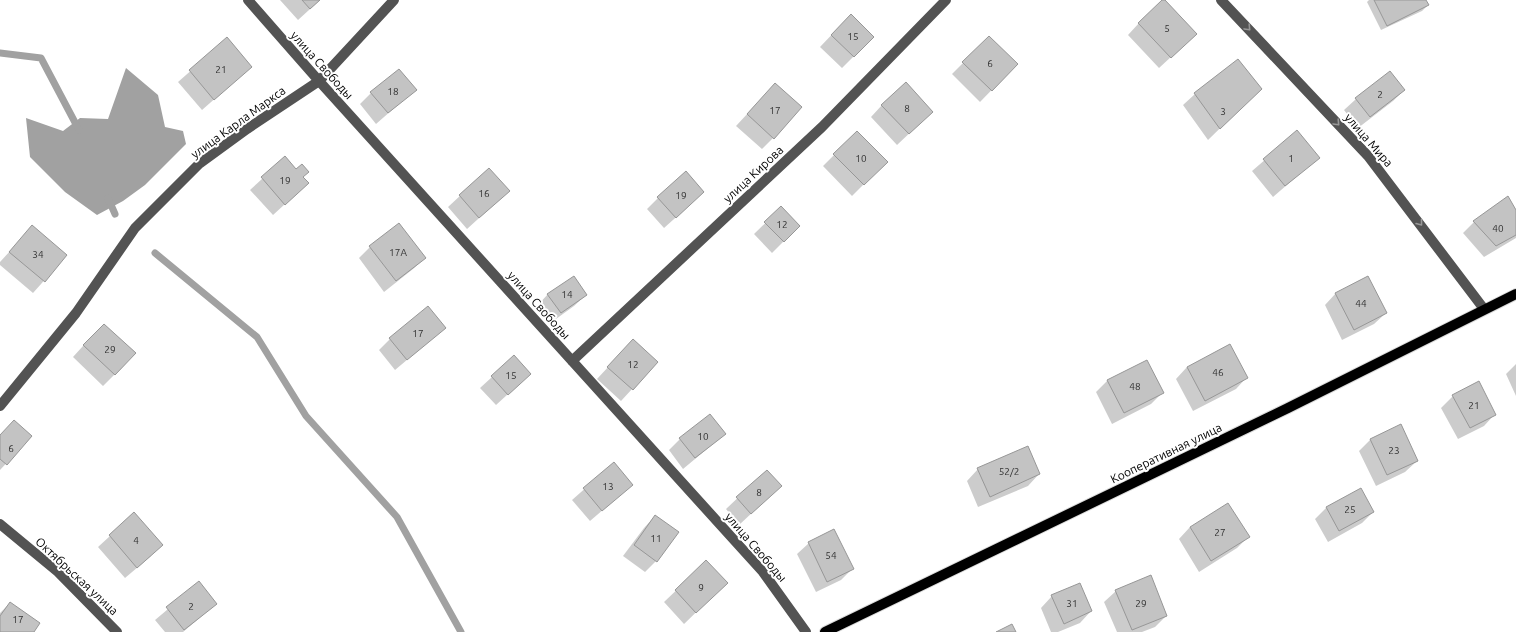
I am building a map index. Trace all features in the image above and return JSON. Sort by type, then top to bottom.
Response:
[{"type":"main road","name":"Кооперативная улица","points":[[825,632],[1280,412],[1516,294]]},
{"type":"street","name":"улица Свободы","points":[[248,0],[319,81],[763,572],[806,632]]},
{"type":"street","name":"улица Карла Маркса","points":[[0,406],[76,313],[135,228],[199,164],[247,129],[319,81],[394,0]]},
{"type":"street","name":"улица Кирова","points":[[572,361],[822,127],[946,0]]},
{"type":"street","name":"улица Мира","points":[[1221,0],[1368,156],[1484,309]]},
{"type":"street","name":"Октябрьская улица","points":[[0,524],[58,572],[117,632]]},
{"type":"shaded area","points":[[126,68],[158,95],[165,127],[183,131],[186,144],[145,185],[123,201],[97,215],[65,192],[30,157],[26,118],[63,131],[80,118],[108,119]]},
{"type":"building","points":[[302,0],[320,0],[310,9]]},
{"type":"building","points":[[1162,0],[1165,0],[1197,34],[1171,58],[1138,23]]},
{"type":"building","points":[[1374,0],[1426,0],[1429,5],[1387,26]]},
{"type":"building","points":[[851,14],[874,37],[854,57],[831,35]]},
{"type":"building","points":[[989,36],[1018,64],[992,91],[962,62]]},
{"type":"building","points":[[227,37],[252,67],[214,100],[189,70]]},
{"type":"building","points":[[1238,59],[1262,89],[1220,129],[1194,93]]},
{"type":"building","points":[[399,69],[417,90],[388,113],[370,92]]},
{"type":"building","points":[[1390,71],[1405,90],[1370,117],[1355,98]]},
{"type":"building","points":[[906,82],[933,112],[909,134],[881,105]]},
{"type":"building","points":[[775,83],[802,107],[774,139],[747,114]]},
{"type":"building","points":[[1297,130],[1320,158],[1285,186],[1263,159]]},
{"type":"building","points":[[857,131],[888,162],[864,185],[833,154]]},
{"type":"building","points":[[285,156],[296,169],[302,164],[309,172],[303,177],[309,183],[285,205],[261,177]]},
{"type":"building","points":[[489,168],[510,191],[479,218],[459,195]]},
{"type":"building","points":[[686,171],[704,192],[676,218],[657,197]]},
{"type":"building","points":[[1508,196],[1516,210],[1516,235],[1496,246],[1473,221]]},
{"type":"building","points":[[781,206],[800,226],[784,242],[764,222]]},
{"type":"building","points":[[399,223],[426,258],[396,281],[369,246]]},
{"type":"building","points":[[32,225],[67,255],[45,282],[9,252]]},
{"type":"building","points":[[574,276],[587,295],[561,313],[547,294]]},
{"type":"building","points":[[1368,276],[1387,313],[1354,330],[1335,293]]},
{"type":"building","points":[[428,306],[446,328],[407,360],[389,338]]},
{"type":"building","points":[[104,324],[136,353],[115,375],[83,345]]},
{"type":"building","points":[[633,339],[658,362],[633,390],[607,367]]},
{"type":"building","points":[[1230,344],[1248,378],[1205,401],[1187,367]]},
{"type":"building","points":[[514,355],[531,374],[508,395],[491,376]]},
{"type":"building","points":[[1147,360],[1164,393],[1124,413],[1107,380]]},
{"type":"building","points":[[1479,381],[1496,415],[1470,428],[1452,395]]},
{"type":"building","points":[[710,414],[726,434],[695,458],[679,438]]},
{"type":"building","points":[[14,420],[32,436],[7,465],[0,459],[0,435]]},
{"type":"building","points":[[1401,424],[1418,461],[1387,475],[1370,439]]},
{"type":"building","points":[[1028,446],[1040,474],[990,497],[977,468]]},
{"type":"building","points":[[614,462],[633,485],[602,511],[583,488]]},
{"type":"building","points":[[767,470],[782,486],[751,514],[736,497]]},
{"type":"building","points":[[1361,488],[1374,512],[1339,531],[1326,507]]},
{"type":"building","points":[[1228,503],[1250,537],[1211,561],[1190,527]]},
{"type":"building","points":[[134,512],[163,545],[137,568],[109,535]]},
{"type":"building","points":[[655,515],[679,532],[657,562],[634,545]]},
{"type":"building","points":[[834,529],[854,569],[827,582],[808,542]]},
{"type":"building","points":[[706,560],[728,583],[696,613],[675,590]]},
{"type":"building","points":[[1151,575],[1167,616],[1132,630],[1115,590]]},
{"type":"building","points":[[199,581],[217,604],[184,630],[166,607]]},
{"type":"building","points":[[1080,583],[1092,611],[1064,624],[1051,595]]},
{"type":"building","points":[[10,602],[40,623],[34,632],[0,632],[0,616]]},
{"type":"building","points":[[1012,624],[1016,632],[996,632]]},
{"type":"waterway","points":[[0,53],[41,58],[79,130]]},
{"type":"waterway","points":[[108,198],[115,214]]},
{"type":"waterway","points":[[155,253],[257,337],[306,416],[397,517],[461,632]]}]
